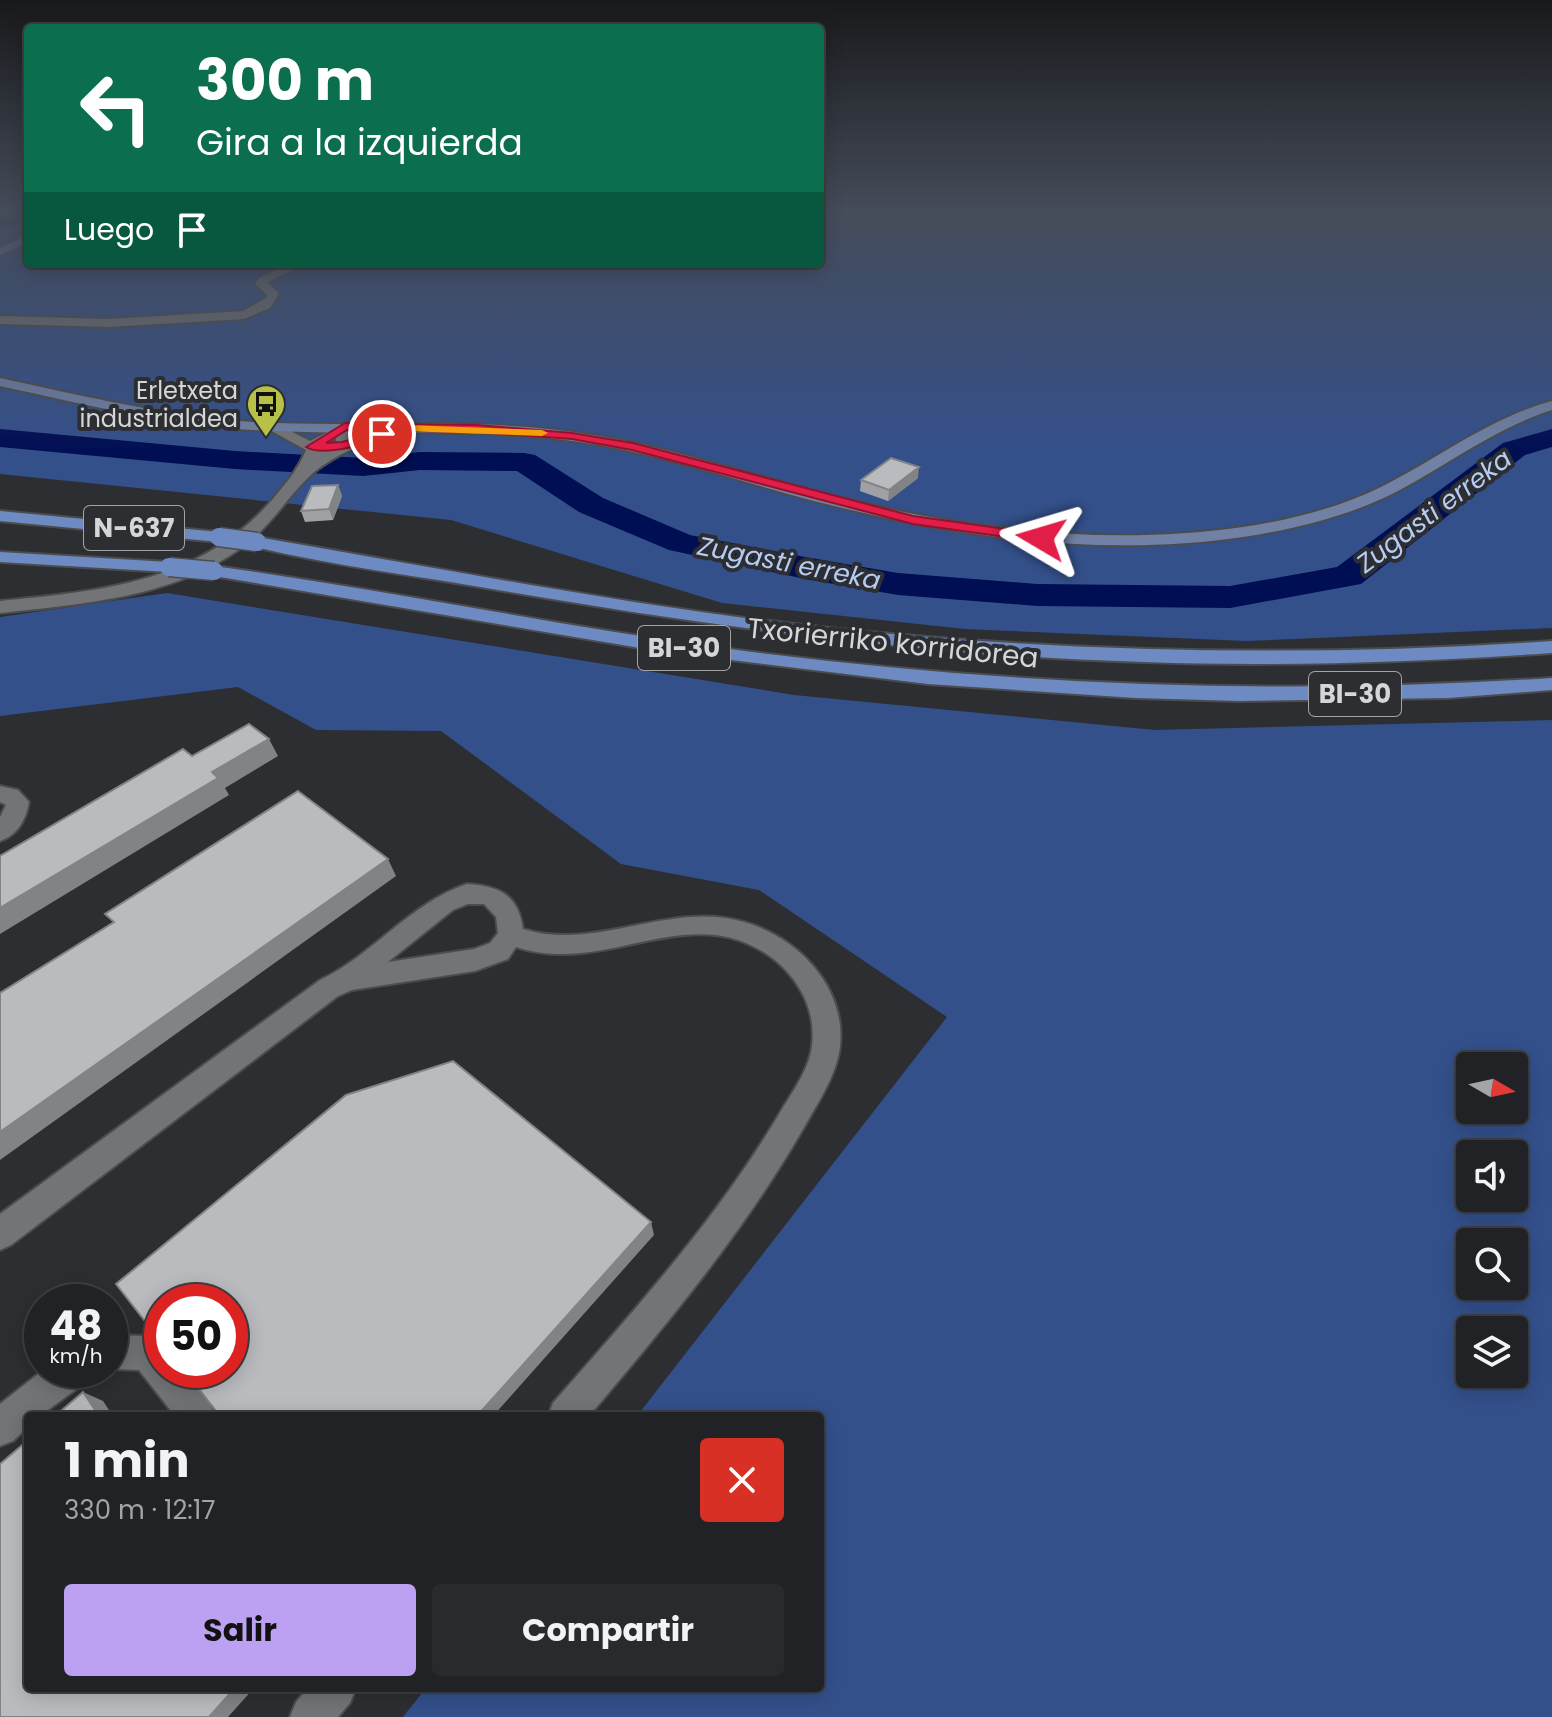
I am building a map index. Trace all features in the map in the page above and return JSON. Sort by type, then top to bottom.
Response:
[{"type":"highway","points":[[0,516],[49,521]]},
{"type":"highway","points":[[0,525],[49,521]]},
{"type":"highway","name":"Txorierriko korridorea","points":[[49,521],[257,542],[734,622],[988,649],[1284,659],[1479,653],[1552,647]]},
{"type":"highway","name":"Txorierriko korridorea","points":[[0,560],[42,559],[214,571],[720,653],[977,682],[1158,692],[1304,695],[1552,684]]},
{"type":"main road","points":[[0,382],[198,422],[477,428],[583,438],[633,447],[913,520],[1041,538],[1119,541],[1245,532],[1338,510],[1387,490],[1493,426],[1552,405]]},
{"type":"street","points":[[0,320],[109,323],[244,315],[272,300],[272,293]]},
{"type":"street","points":[[273,426],[312,448],[341,448]]},
{"type":"street","points":[[341,448],[345,427]]},
{"type":"street","points":[[306,471],[312,448],[345,427]]},
{"type":"street","points":[[0,607],[117,592],[203,564],[252,532],[306,471],[341,448],[404,428]]},
{"type":"street","points":[[0,794],[18,802],[15,816],[0,832]]},
{"type":"street","points":[[0,1234],[317,997],[348,979],[444,903],[467,894],[490,895],[508,913],[511,935],[499,951],[475,960],[348,979]]},
{"type":"street","points":[[511,935],[528,943],[552,946],[686,926],[727,927],[758,937],[806,972],[821,999],[826,1017],[823,1056],[790,1124],[767,1161],[666,1299],[569,1412]]},
{"type":"street","points":[[128,1352],[148,1353],[194,1412]]},
{"type":"street","points":[[0,1428],[48,1388]]},
{"type":"street","points":[[311,1717],[332,1692]]},
{"type":"shaded area","points":[[0,293],[1552,293],[1552,628],[1246,641],[965,629],[722,603],[451,520],[0,474]]},
{"type":"shaded area","points":[[167,593],[794,695],[1155,730],[1552,720],[1552,1717],[403,1717],[423,1692],[824,1692],[824,1412],[640,1412],[947,1017],[759,890],[621,864],[441,731],[316,730],[238,687],[0,716],[0,617]]},
{"type":"building","points":[[891,458],[919,467],[889,490],[861,480]]},
{"type":"building","points":[[338,485],[329,509],[301,511],[312,486]]},
{"type":"building","points":[[249,724],[269,739],[212,772],[218,778],[0,908],[0,856],[183,749],[192,756]]},
{"type":"building","points":[[298,791],[388,859],[0,1132],[0,993],[114,922],[105,914]]},
{"type":"building","points":[[453,1061],[651,1222],[481,1412],[217,1412],[198,1388],[248,1388],[248,1284],[144,1284],[144,1320],[128,1299],[128,1284],[116,1284],[346,1095]]},
{"type":"building","points":[[83,1392],[96,1412],[60,1412]]},
{"type":"building","points":[[24,1443],[24,1692],[231,1692],[209,1717],[0,1717],[0,1464]]},
{"type":"waterway","name":"Zugasti erreka","points":[[0,438],[235,460],[363,467],[420,461],[524,462],[591,505],[681,543],[805,568],[898,584],[1037,595],[1230,597],[1348,576],[1514,449],[1552,438]]},
{"type":"slow traffic","points":[[379,427],[477,428],[542,433]]},
{"type":"place","name":"Erletxeta industrialdea","points":[[266,438]]},
{"type":"route","points":[[382,434],[343,446],[312,447],[345,427],[477,428],[572,436],[633,447],[913,520],[1041,538]]}]
